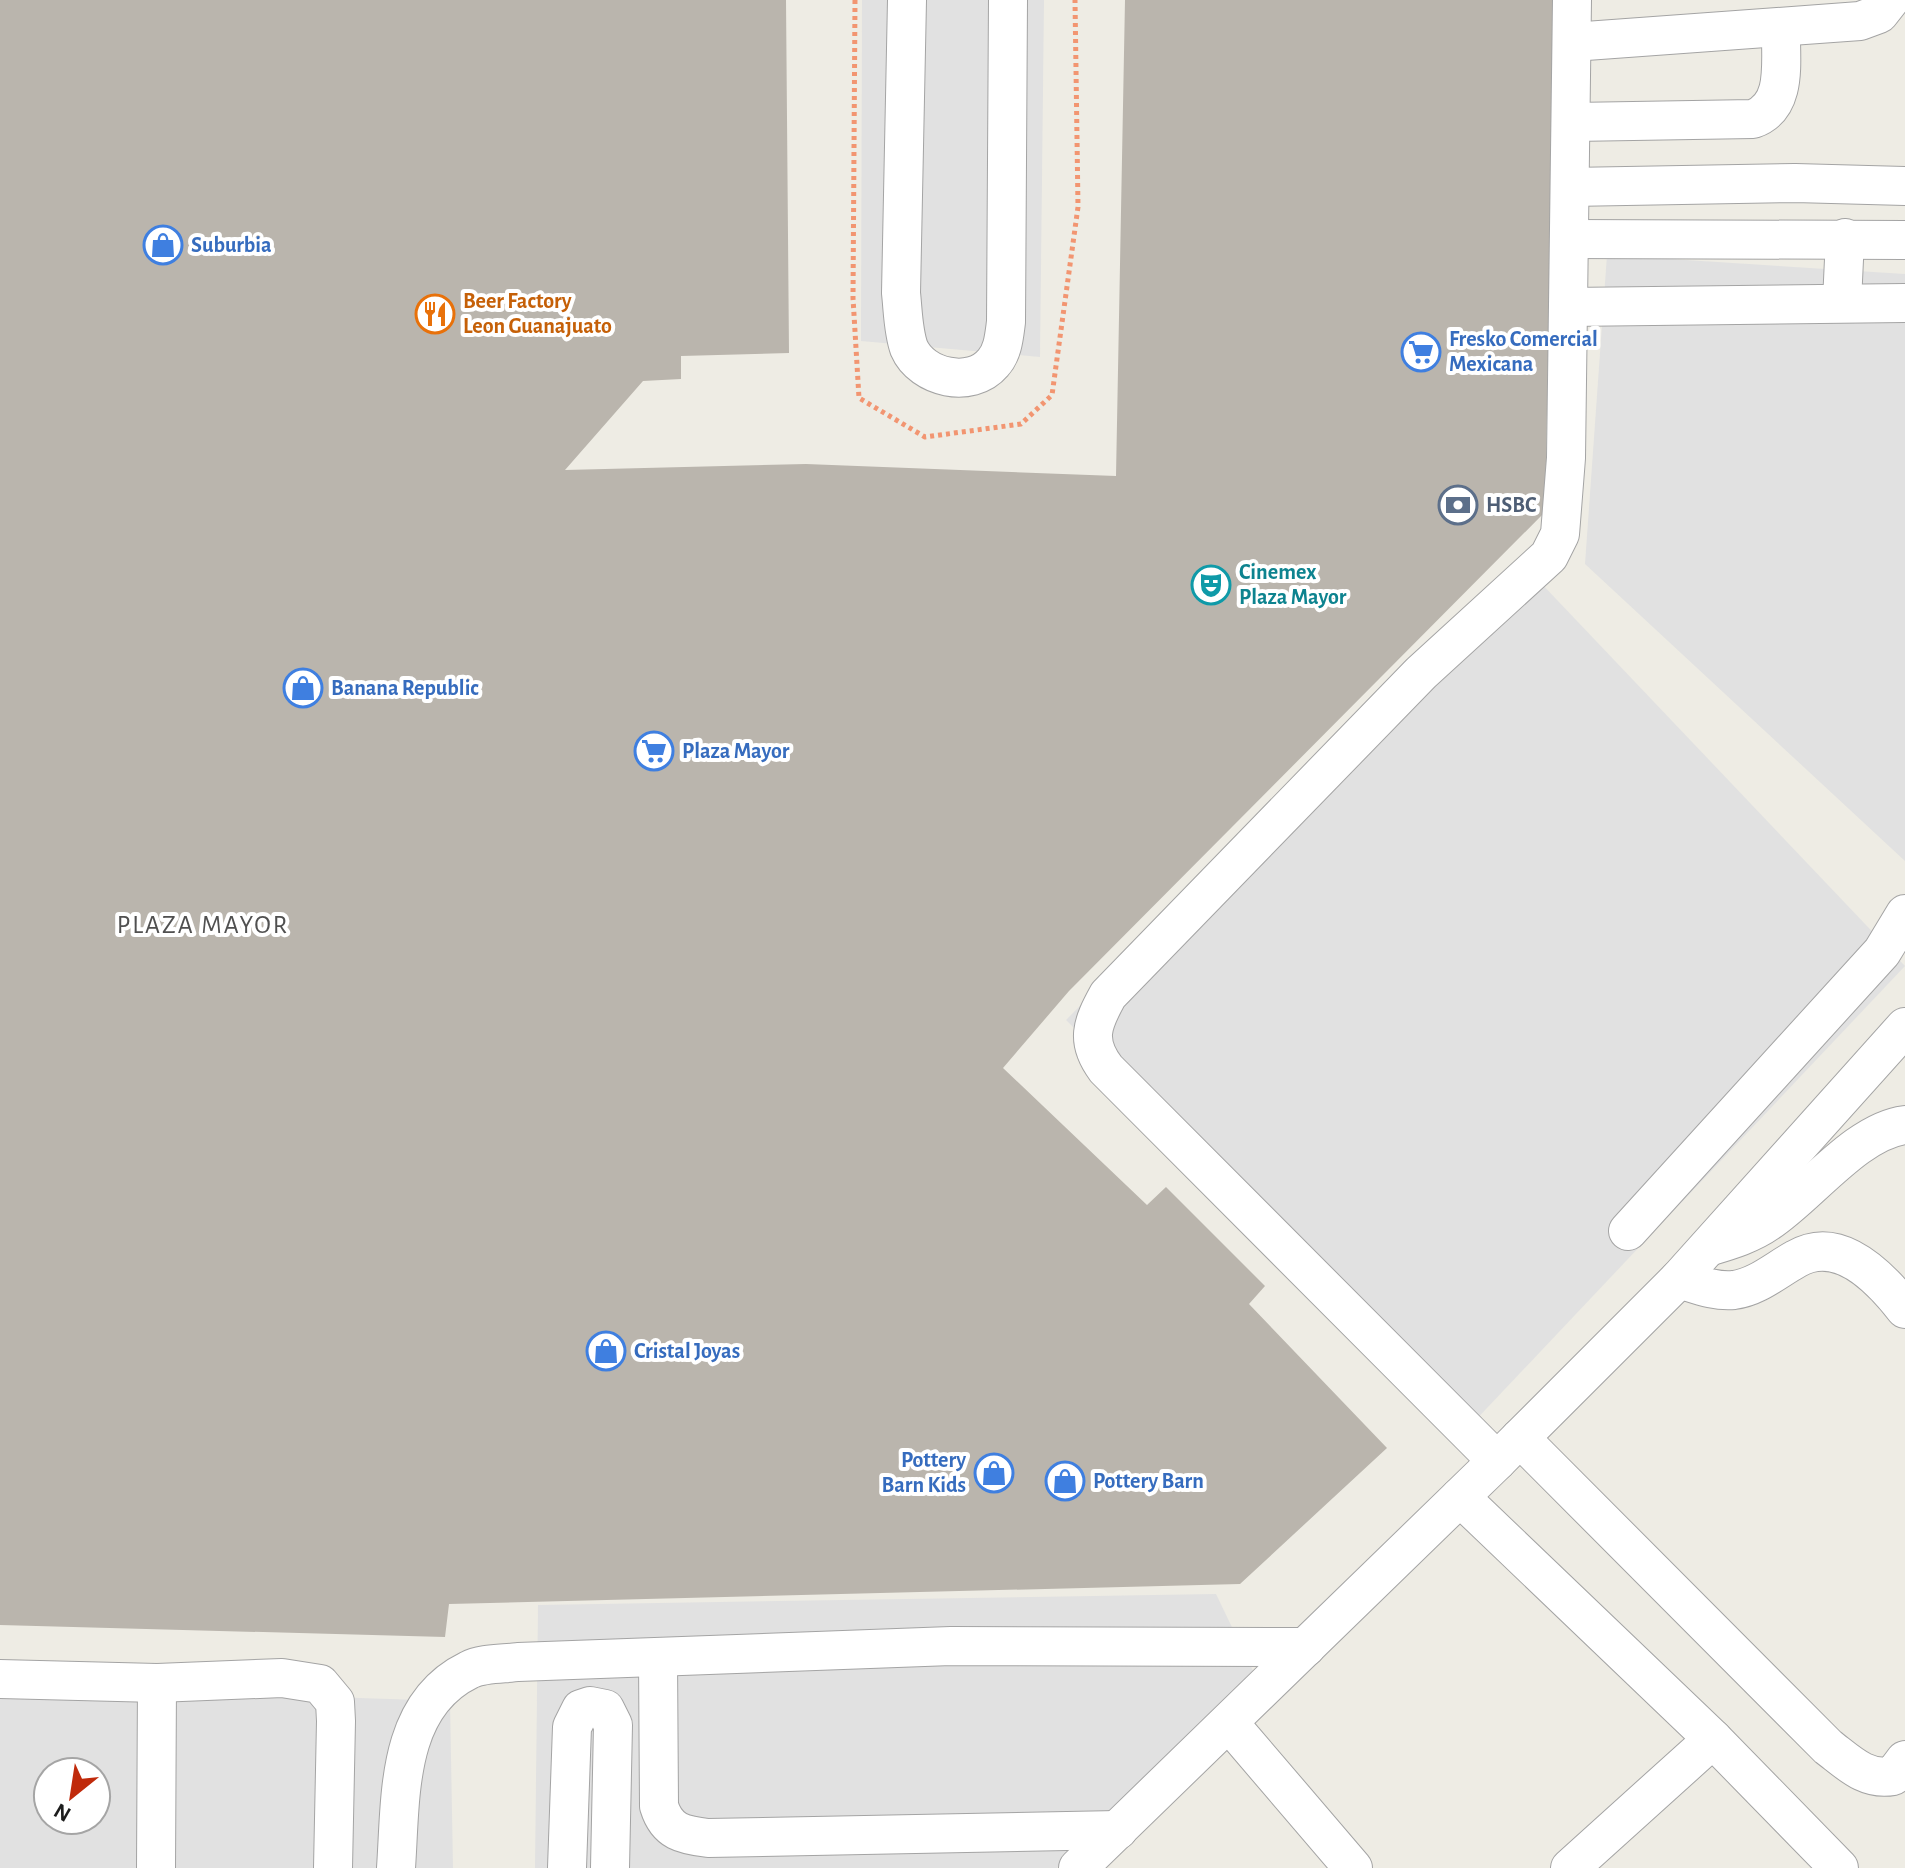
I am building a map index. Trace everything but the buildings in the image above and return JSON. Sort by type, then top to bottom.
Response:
[{"type":"lane","points":[[907,0],[901,293],[904,325],[910,350],[924,366],[958,378],[978,374],[993,364],[1002,347],[1006,322],[1008,0]]},
{"type":"lane","points":[[1572,0],[1573,122],[1565,503],[1560,534],[1549,556],[1421,673],[1124,977],[1108,995],[1096,1016],[1092,1034],[1094,1053],[1106,1069],[1508,1450],[1828,1747],[1861,1772],[1879,1779],[1893,1776],[1905,1760]]},
{"type":"lane","points":[[1572,42],[1860,21],[1879,14],[1890,0]]},
{"type":"lane","points":[[1573,122],[1753,119],[1766,114],[1778,97],[1781,27]]},
{"type":"lane","points":[[1570,187],[1795,183],[1905,186]]},
{"type":"lane","points":[[1793,237],[1795,183]]},
{"type":"lane","points":[[1570,239],[1793,237],[1905,240]]},
{"type":"lane","points":[[1842,302],[1845,238]]},
{"type":"lane","points":[[1568,307],[1905,303]]},
{"type":"lane","points":[[1628,1231],[1882,952],[1905,914]]},
{"type":"lane","points":[[1078,1868],[1508,1450],[1679,1279],[1905,1027]]},
{"type":"lane","points":[[1708,1247],[1750,1233],[1769,1222],[1871,1137],[1905,1125]]},
{"type":"lane","points":[[1679,1279],[1711,1289],[1733,1290],[1766,1278],[1799,1257],[1815,1252],[1831,1253],[1866,1267],[1905,1309]]},
{"type":"lane","points":[[1460,1497],[1713,1739],[1839,1868]]},
{"type":"lane","points":[[396,1868],[408,1741],[421,1715],[440,1691],[471,1669],[518,1662],[951,1646],[1306,1647]]},
{"type":"lane","points":[[658,1657],[659,1806],[664,1822],[676,1832],[708,1838],[1118,1830]]},
{"type":"lane","points":[[0,1679],[157,1683],[282,1678],[306,1680],[330,1692],[336,1721],[333,1868]]},
{"type":"lane","points":[[156,1868],[157,1683]]},
{"type":"lane","points":[[567,1868],[571,1735],[576,1715],[590,1706],[605,1709],[613,1725],[610,1868]]},
{"type":"lane","points":[[1229,1723],[1353,1868]]},
{"type":"lane","points":[[1570,1868],[1713,1739]]},
{"type":"path","points":[[855,0],[853,298],[859,398],[925,437],[1021,424],[1052,395],[1078,207],[1075,0]]},
{"type":"shaded area","points":[[862,0],[1044,0],[1040,357],[861,341]]},
{"type":"shaded area","points":[[1607,255],[1905,274],[1905,861],[1585,564]]},
{"type":"shaded area","points":[[1520,561],[1905,966],[1470,1426],[1066,1020]]},
{"type":"shaded area","points":[[1216,1594],[1256,1677],[1057,1868],[535,1868],[538,1605]]},
{"type":"shaded area","points":[[0,1686],[450,1701],[453,1868],[0,1868]]},
{"type":"place","name":"Suburbia","points":[[163,245]]},
{"type":"place","name":"Beer Factory Leon Guanajuato","points":[[435,314]]},
{"type":"place","name":"Fresko Comercial Mexicana","points":[[1421,352]]},
{"type":"place","name":"HSBC","points":[[1458,505]]},
{"type":"place","name":"Cinemex Plaza Mayor","points":[[1211,585]]},
{"type":"place","name":"Banana Republic","points":[[303,688]]},
{"type":"place","name":"Plaza Mayor","points":[[654,751]]},
{"type":"place","name":"Cristal Joyas","points":[[606,1351]]},
{"type":"place","name":"Pottery Barn Kids","points":[[994,1473]]},
{"type":"place","name":"Pottery Barn","points":[[1065,1481]]},
{"type":"district","name":"PLAZA MAYOR","points":[[203,925]]}]
